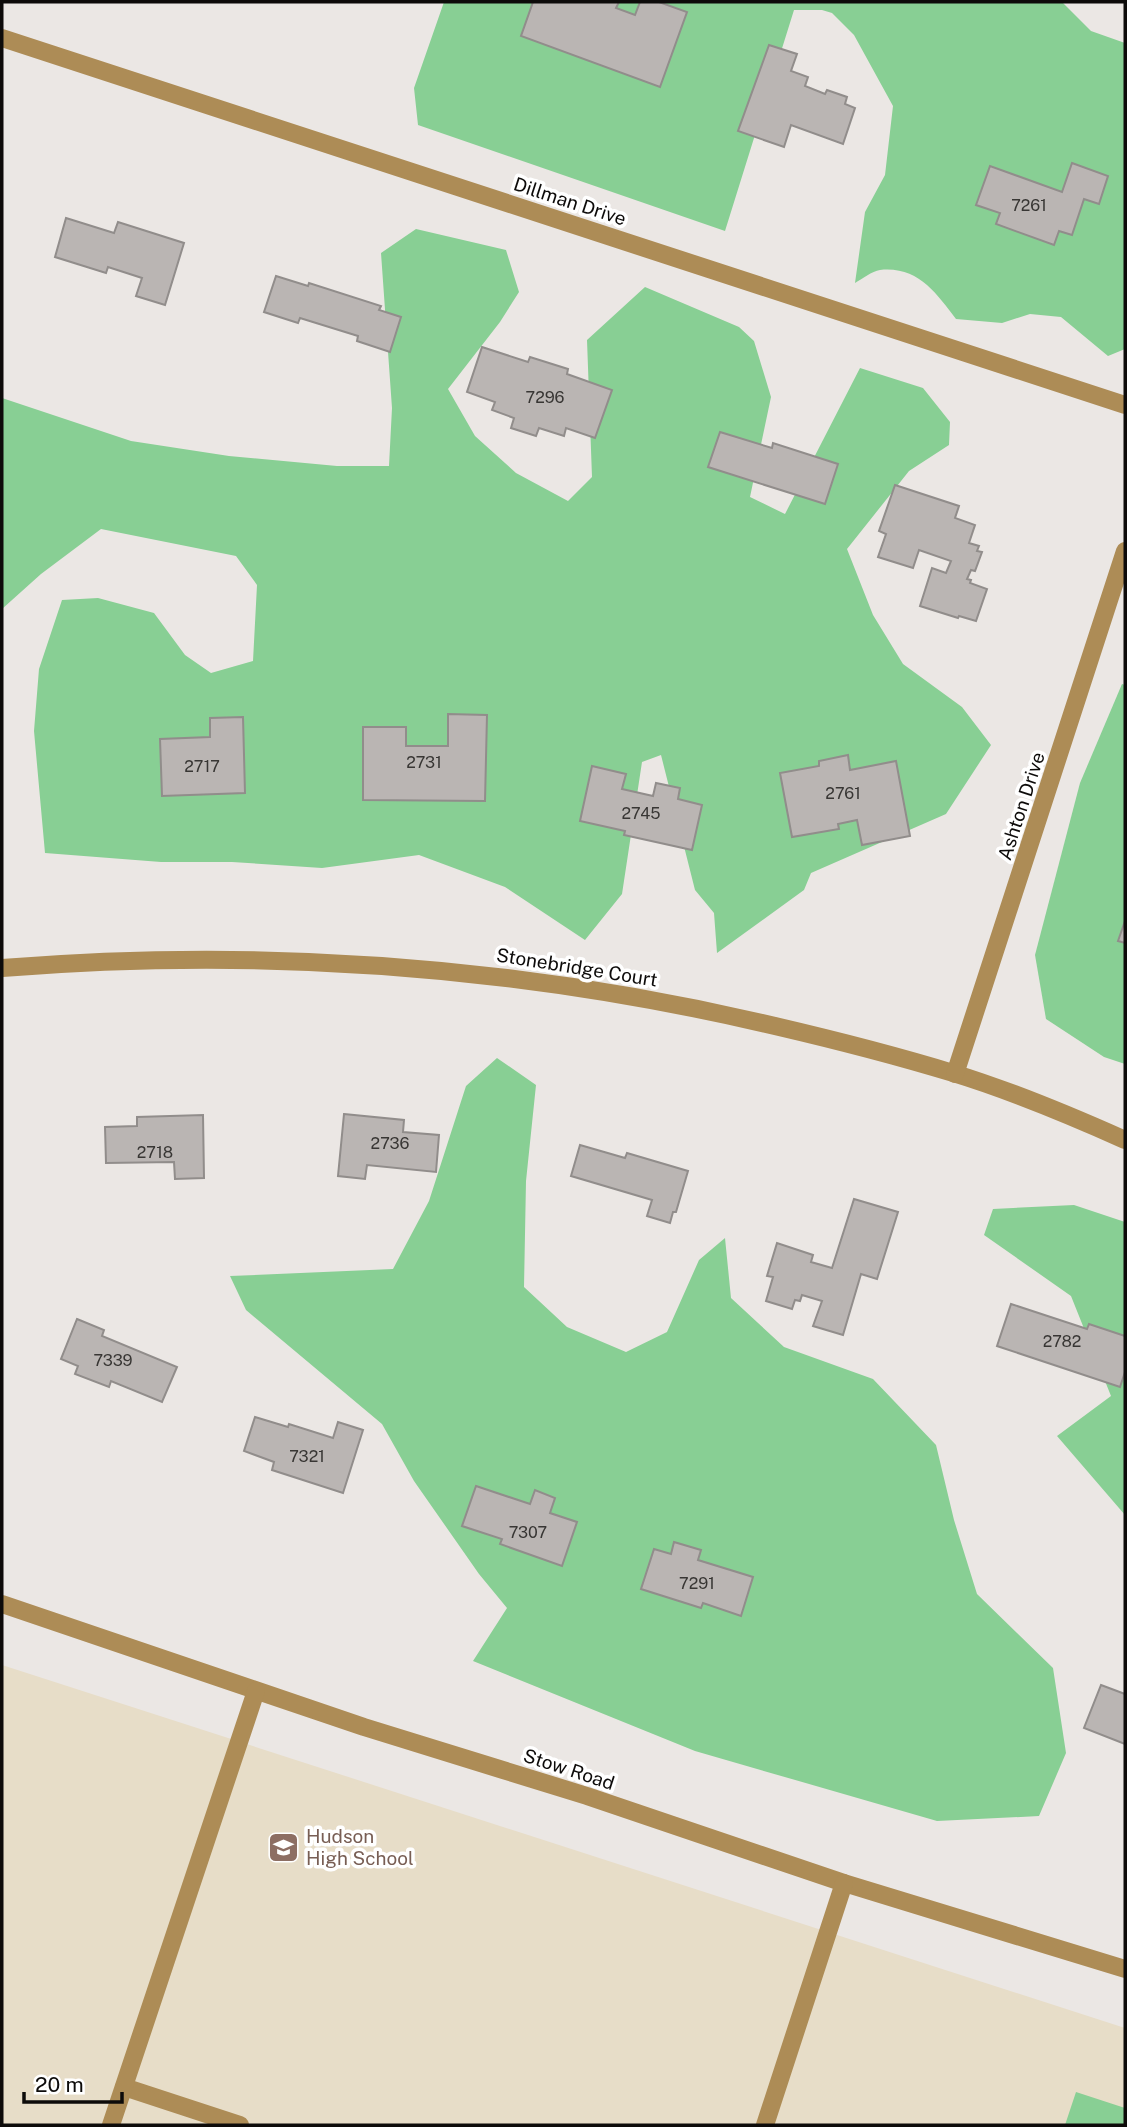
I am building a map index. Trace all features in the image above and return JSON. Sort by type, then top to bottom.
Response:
[{"type":"street","name":"Dillman Drive","points":[[2,37],[1125,405]]},
{"type":"street","name":"Ashton Drive","points":[[955,1074],[1125,551]]},
{"type":"street","name":"Stonebridge Court","points":[[2,968],[194,958],[348,962],[455,971],[592,989],[674,1004],[848,1043],[955,1074],[1125,1140]]},
{"type":"street","name":"Stow Road","points":[[2,1604],[364,1727],[587,1796],[844,1883],[1125,1969]]},
{"type":"street","points":[[111,2125],[256,1691]]},
{"type":"street","points":[[765,2125],[844,1883]]},
{"type":"street","points":[[124,2087],[240,2125]]},
{"type":"shaded area","name":"Hudson High School","points":[[2,1665],[1125,2028],[1125,2125],[2,2125]]},
{"type":"green space","points":[[444,2],[1062,2],[1091,31],[1125,43],[1125,349],[1108,356],[1061,317],[1030,314],[1002,323],[956,319],[925,283],[905,272],[880,270],[855,283],[865,212],[885,175],[893,106],[854,35],[832,13],[822,10],[794,10],[725,231],[418,125],[414,88]]},
{"type":"green space","points":[[416,229],[506,250],[519,292],[500,322],[448,389],[475,436],[516,473],[568,501],[592,477],[587,340],[645,287],[739,327],[754,341],[771,397],[750,497],[785,514],[860,368],[923,388],[950,422],[949,445],[909,471],[847,549],[873,615],[903,664],[962,707],[991,745],[946,814],[811,873],[804,890],[717,953],[714,913],[695,890],[661,755],[642,762],[622,894],[585,940],[505,887],[419,855],[322,868],[232,862],[161,862],[45,853],[34,731],[39,669],[62,600],[98,598],[154,613],[185,655],[211,673],[253,661],[257,585],[236,556],[101,529],[41,574],[2,609],[2,398],[131,441],[229,456],[337,466],[389,466],[392,408],[381,253]]},
{"type":"green space","points":[[1122,684],[1125,685],[1125,1064],[1104,1057],[1046,1019],[1035,955],[1080,783]]},
{"type":"green space","points":[[497,1058],[536,1085],[526,1181],[524,1287],[567,1327],[626,1352],[667,1332],[699,1260],[725,1238],[731,1298],[784,1347],[873,1379],[936,1445],[954,1520],[977,1594],[1053,1668],[1066,1753],[1039,1816],[937,1821],[695,1751],[473,1661],[507,1608],[479,1574],[414,1481],[382,1424],[246,1310],[230,1276],[393,1269],[429,1201],[466,1086]]},
{"type":"green space","points":[[1074,1205],[1125,1222],[1125,1515],[1057,1436],[1111,1396],[1071,1296],[984,1235],[993,1209]]},
{"type":"green space","points":[[1076,2092],[1125,2108],[1125,2125],[1065,2125]]},
{"type":"building","points":[[533,2],[619,2],[616,8],[635,15],[640,2],[659,2],[687,12],[660,87],[521,36]]},
{"type":"building","points":[[769,45],[797,54],[791,71],[808,77],[805,86],[825,94],[827,90],[847,97],[845,104],[855,108],[843,144],[791,125],[784,147],[738,131]]},
{"type":"building","points":[[1072,163],[1108,176],[1099,204],[1084,199],[1072,235],[1059,231],[1054,245],[996,224],[1000,213],[976,205],[990,166],[1062,192]]},
{"type":"building","points":[[66,218],[114,233],[118,222],[184,243],[165,305],[136,296],[142,278],[108,267],[106,273],[55,257]]},
{"type":"building","points":[[276,276],[308,286],[309,283],[381,306],[379,310],[401,317],[390,352],[357,341],[358,336],[300,318],[298,323],[264,312]]},
{"type":"building","points":[[482,347],[528,362],[530,357],[568,369],[567,374],[612,390],[595,438],[566,428],[564,436],[539,428],[536,436],[511,428],[514,418],[492,410],[495,402],[467,392]]},
{"type":"building","points":[[720,432],[772,448],[773,443],[838,464],[825,504],[708,467]]},
{"type":"building","points":[[895,485],[959,506],[955,518],[975,525],[969,543],[979,546],[977,551],[982,552],[975,571],[971,570],[967,579],[971,580],[970,583],[987,589],[976,621],[920,606],[932,568],[946,573],[951,561],[919,550],[913,568],[878,557],[886,534],[879,531]]},
{"type":"building","points":[[448,714],[487,715],[485,801],[363,800],[363,727],[406,727],[406,746],[448,746]]},
{"type":"building","points":[[243,717],[245,793],[162,796],[160,739],[210,737],[210,718]]},
{"type":"building","points":[[848,755],[850,770],[896,761],[910,836],[862,845],[857,820],[838,824],[839,829],[792,837],[780,773],[819,766],[819,761]]},
{"type":"building","points":[[592,766],[626,774],[622,789],[653,796],[656,783],[680,788],[678,799],[702,805],[692,850],[624,835],[625,831],[580,821]]},
{"type":"building","points":[[1125,921],[1125,943],[1118,941]]},
{"type":"building","points":[[344,1114],[404,1120],[403,1132],[439,1135],[436,1172],[367,1165],[365,1179],[338,1176]]},
{"type":"building","points":[[203,1115],[204,1178],[175,1179],[174,1162],[106,1163],[105,1127],[137,1126],[137,1117]]},
{"type":"building","points":[[580,1145],[625,1158],[627,1153],[688,1171],[670,1223],[647,1216],[652,1200],[571,1176]]},
{"type":"building","points":[[854,1199],[898,1212],[877,1279],[861,1274],[843,1335],[813,1326],[822,1301],[802,1295],[800,1301],[795,1300],[792,1309],[766,1301],[773,1277],[767,1276],[777,1243],[813,1255],[811,1262],[832,1268]]},
{"type":"building","points":[[1011,1304],[1087,1329],[1089,1324],[1125,1336],[1125,1372],[1120,1387],[997,1346]]},
{"type":"building","points":[[77,1319],[104,1330],[102,1336],[177,1367],[162,1402],[111,1381],[109,1387],[75,1374],[78,1366],[61,1359]]},
{"type":"building","points":[[255,1417],[333,1438],[338,1422],[363,1430],[343,1493],[272,1470],[274,1462],[244,1451]]},
{"type":"building","points":[[476,1486],[530,1504],[535,1490],[555,1498],[550,1513],[577,1522],[562,1566],[500,1544],[502,1539],[462,1526]]},
{"type":"building","points":[[674,1542],[701,1550],[698,1560],[753,1577],[741,1616],[703,1603],[701,1608],[641,1589],[654,1549],[671,1554]]},
{"type":"building","points":[[1101,1685],[1125,1694],[1125,1744],[1084,1728]]},
{"type":"place","name":"Hudson High School","points":[[283,1847]]}]
